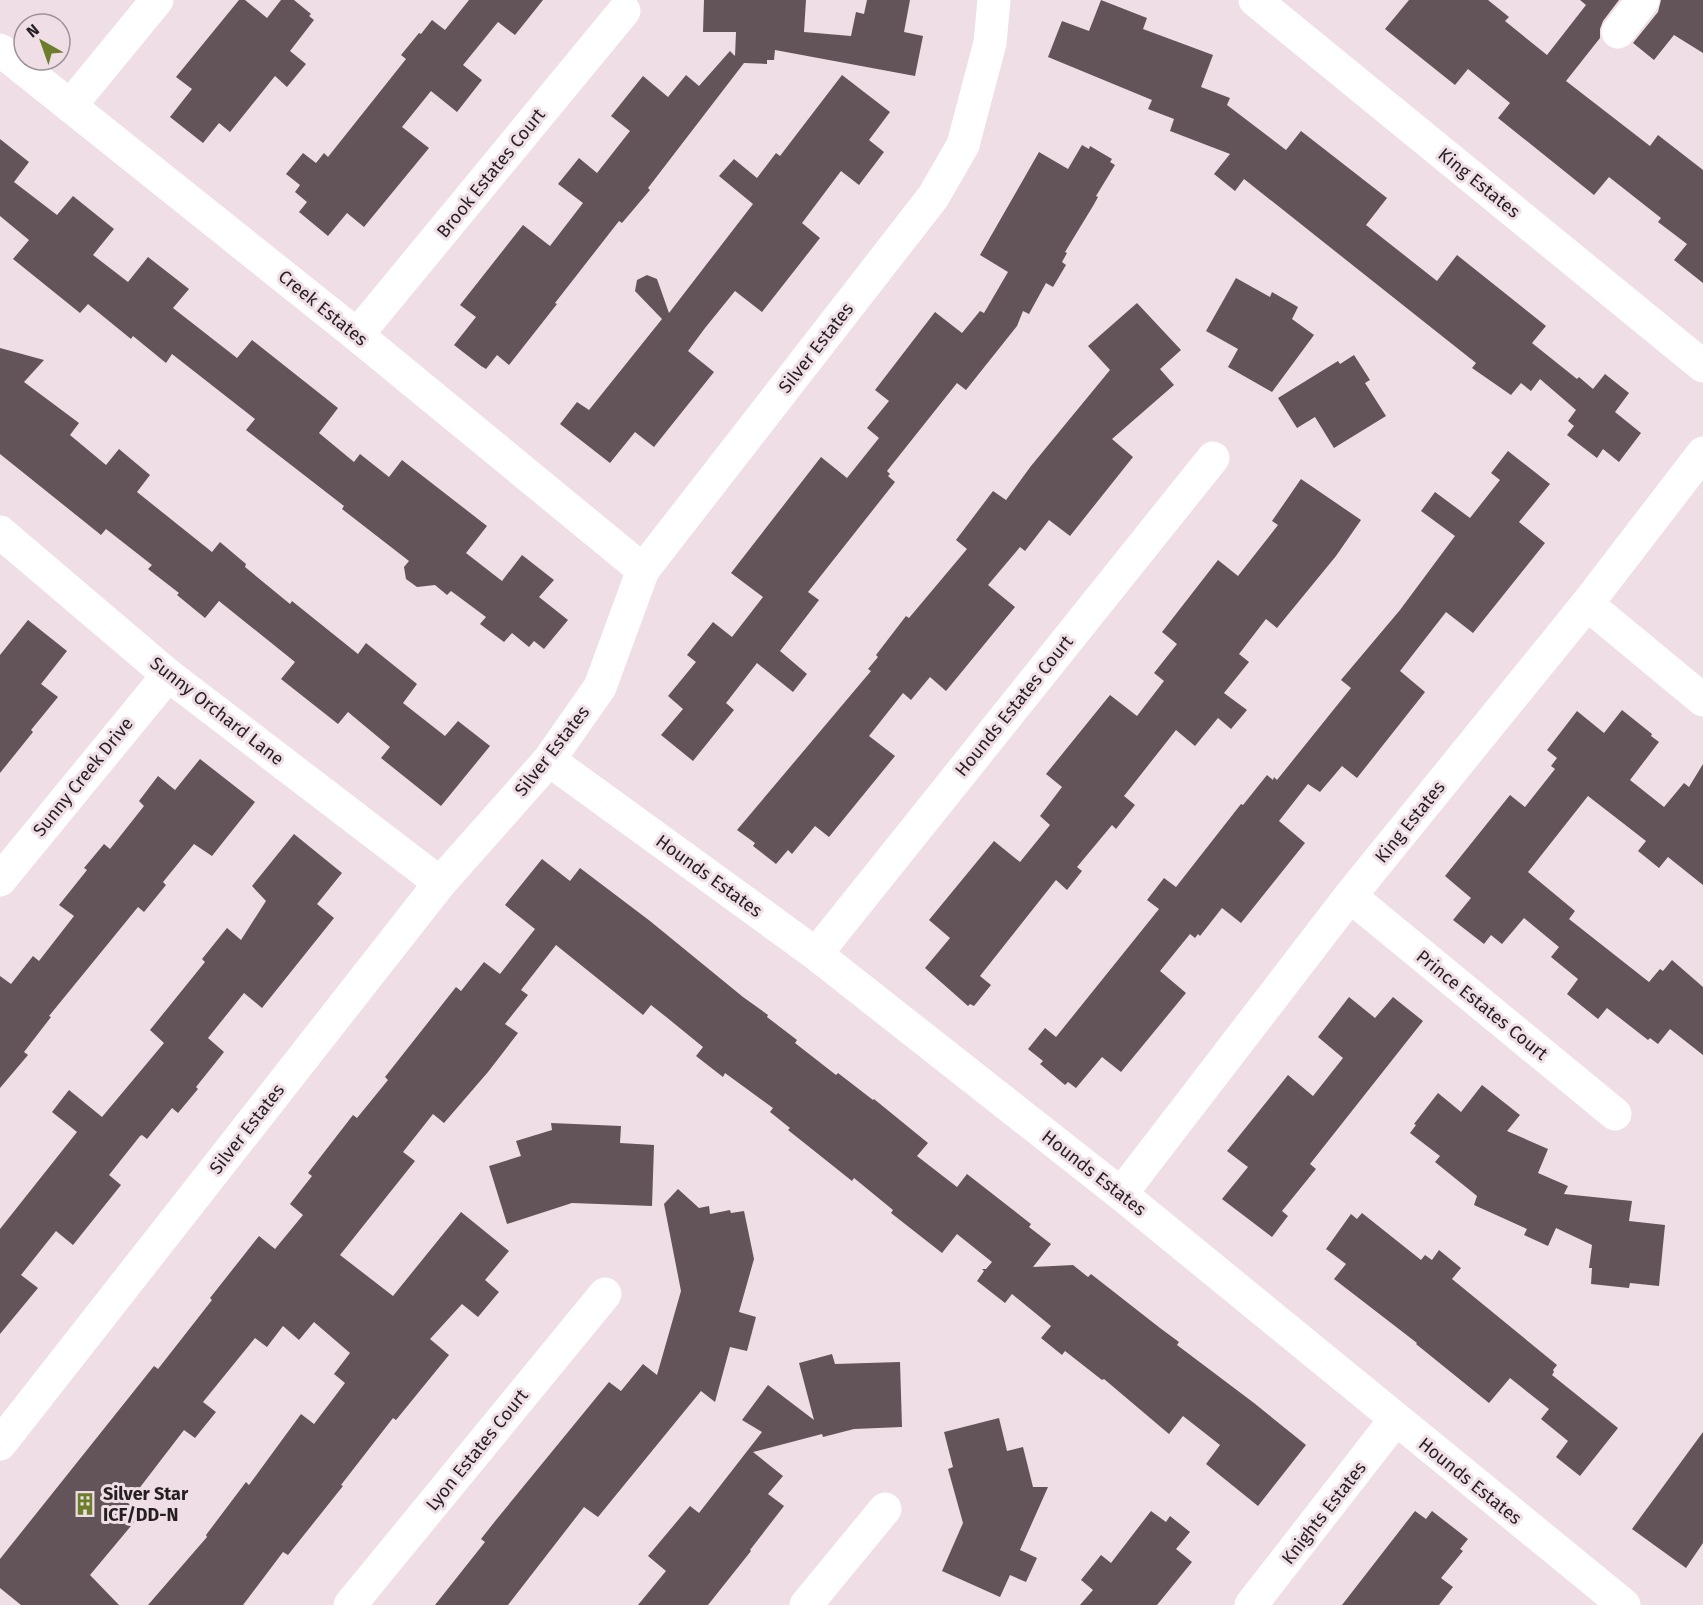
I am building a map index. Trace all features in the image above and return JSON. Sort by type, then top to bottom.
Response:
[{"type":"street","points":[[70,106],[157,0]]},
{"type":"street","name":"Silver Estates","points":[[0,1444],[440,883],[549,760],[600,687],[643,570],[933,197],[963,145],[990,43],[994,0]]},
{"type":"street","name":"King Estates","points":[[1255,0],[1703,366]]},
{"type":"street","points":[[1618,32],[1643,0]]},
{"type":"street","name":"Brook Estates Court","points":[[357,335],[624,10]]},
{"type":"street","name":"Creek Estates","points":[[0,50],[357,335],[643,570]]},
{"type":"street","name":"King Estates","points":[[1121,1194],[1350,896],[1587,604],[1703,453]]},
{"type":"street","name":"Hounds Estates Court","points":[[816,954],[1213,458]]},
{"type":"street","name":"Sunny Orchard Lane","points":[[0,532],[168,675],[440,883]]},
{"type":"street","points":[[1587,604],[1703,700]]},
{"type":"street","name":"Sunny Creek Drive","points":[[0,880],[168,675]]},
{"type":"street","name":"Hounds Estates","points":[[549,760],[591,788],[816,954],[1121,1194],[1624,1605]]},
{"type":"street","name":"Prince Estates Court","points":[[1350,896],[1615,1114]]},
{"type":"street","name":"Lyon Estates Court","points":[[350,1605],[605,1294]]},
{"type":"street","name":"Knights Estates","points":[[1251,1605],[1395,1420]]},
{"type":"street","points":[[806,1605],[885,1509]]},
{"type":"building","points":[[239,0],[245,0],[267,18],[281,0],[294,0],[311,14],[309,16],[314,20],[290,51],[306,64],[287,87],[275,76],[230,132],[219,123],[203,143],[170,117],[192,89],[176,77]]},
{"type":"building","points":[[469,0],[543,0],[515,35],[498,22],[463,65],[482,80],[457,112],[431,91],[402,127],[429,148],[364,227],[347,213],[328,236],[299,212],[307,202],[295,192],[300,185],[286,174],[303,153],[316,163],[324,153],[328,157],[406,59],[401,55],[419,33],[421,34],[432,20],[445,30]]},
{"type":"building","points":[[704,0],[806,0],[804,32],[851,36],[856,12],[864,14],[867,0],[910,0],[904,32],[923,36],[915,76],[775,50],[774,60],[767,60],[767,64],[744,63],[648,188],[650,190],[622,223],[619,221],[509,365],[497,355],[486,369],[481,366],[454,345],[476,317],[460,305],[523,225],[550,246],[583,203],[558,184],[579,158],[597,173],[630,131],[611,116],[643,76],[668,97],[686,75],[699,86],[730,51],[735,56],[736,32],[703,32]]},
{"type":"building","points":[[1101,0],[1147,18],[1143,29],[1213,55],[1201,87],[1230,98],[1227,105],[1286,150],[1301,131],[1387,198],[1366,225],[1437,281],[1457,255],[1546,326],[1532,343],[1593,389],[1605,374],[1629,393],[1615,412],[1641,433],[1619,462],[1603,449],[1597,458],[1567,435],[1574,426],[1568,421],[1576,410],[1540,379],[1531,391],[1521,383],[1511,395],[1472,368],[1476,363],[1244,179],[1235,191],[1214,174],[1230,154],[1170,131],[1174,119],[1148,109],[1152,100],[1048,57],[1062,21],[1089,31]]},
{"type":"building","points":[[1409,0],[1488,0],[1509,17],[1505,21],[1547,55],[1586,5],[1580,0],[1619,0],[1603,21],[1600,38],[1566,81],[1650,146],[1658,135],[1703,170],[1703,283],[1674,260],[1687,244],[1658,222],[1661,218],[1609,177],[1594,195],[1498,118],[1510,103],[1468,69],[1455,85],[1385,29]]},
{"type":"building","points":[[1661,0],[1703,0],[1703,53],[1674,35],[1654,60],[1633,43],[1658,12]]},
{"type":"building","points":[[842,75],[890,112],[869,140],[884,152],[859,185],[841,171],[802,223],[820,238],[762,312],[735,291],[705,328],[688,351],[714,372],[654,447],[635,432],[610,463],[560,424],[577,402],[589,410],[662,319],[635,291],[637,280],[647,275],[657,279],[669,313],[753,204],[719,176],[734,159],[757,178],[776,153],[780,156]]},
{"type":"building","points":[[0,139],[29,162],[14,182],[57,215],[73,196],[114,229],[93,255],[128,282],[148,257],[189,289],[173,308],[237,358],[252,340],[338,408],[319,433],[354,462],[360,454],[389,477],[402,460],[487,526],[466,553],[502,581],[522,555],[554,580],[539,597],[568,620],[544,649],[534,641],[529,647],[512,633],[504,642],[480,624],[486,617],[451,591],[447,595],[435,585],[417,587],[406,579],[404,567],[409,561],[342,509],[344,506],[246,430],[255,419],[172,354],[166,363],[133,336],[131,339],[88,304],[80,313],[13,259],[29,240],[0,216]]},
{"type":"building","points":[[1082,145],[1089,149],[1090,146],[1112,159],[1110,162],[1115,165],[1065,252],[1067,253],[1062,262],[1066,265],[1053,287],[1046,283],[1029,314],[1023,311],[1017,326],[966,390],[957,383],[887,471],[890,474],[888,476],[895,482],[808,592],[819,600],[780,651],[807,674],[793,692],[757,663],[726,703],[734,710],[693,761],[661,735],[683,709],[668,696],[696,662],[687,655],[713,622],[732,637],[763,597],[731,573],[821,457],[847,478],[879,438],[867,428],[889,401],[875,390],[935,312],[962,333],[980,311],[984,313],[1008,272],[980,255],[1039,152],[1068,169]]},
{"type":"building","points":[[1236,278],[1270,297],[1272,292],[1298,307],[1292,319],[1314,335],[1272,392],[1228,367],[1238,349],[1206,331]]},
{"type":"building","points":[[1137,303],[1181,350],[1160,369],[1174,385],[1112,439],[1133,457],[1070,536],[1049,520],[1025,551],[1020,547],[988,585],[1015,607],[946,691],[930,677],[911,700],[903,693],[869,736],[895,756],[829,837],[815,826],[792,854],[788,850],[776,864],[753,846],[755,843],[737,830],[871,671],[868,669],[878,657],[876,655],[906,616],[909,618],[967,549],[956,540],[993,491],[1006,500],[1110,370],[1088,346]]},
{"type":"building","points":[[0,348],[44,360],[24,382],[79,423],[70,435],[106,465],[119,449],[150,475],[137,492],[212,552],[220,542],[246,564],[245,567],[290,604],[292,601],[358,654],[366,643],[417,684],[403,703],[445,736],[458,721],[490,746],[441,806],[381,758],[390,747],[348,712],[338,724],[281,679],[295,662],[219,601],[205,618],[177,595],[179,593],[148,569],[152,565],[106,529],[101,535],[0,454]]},
{"type":"building","points":[[1354,355],[1370,380],[1365,383],[1386,416],[1334,448],[1315,417],[1297,428],[1278,398],[1338,361],[1340,364]]},
{"type":"building","points":[[1508,451],[1550,484],[1519,522],[1545,543],[1473,633],[1446,612],[1400,671],[1425,692],[1357,778],[1342,766],[1320,792],[1308,784],[1279,821],[1305,843],[1241,923],[1222,908],[1200,936],[1198,934],[1195,938],[1190,934],[1160,971],[1186,993],[1121,1072],[1102,1057],[1076,1088],[1068,1082],[1065,1085],[1040,1064],[1043,1061],[1028,1049],[1045,1028],[1056,1037],[1159,909],[1147,900],[1164,878],[1176,887],[1241,804],[1243,805],[1267,775],[1277,780],[1351,688],[1341,680],[1400,610],[1455,536],[1421,511],[1435,492],[1470,518],[1500,480],[1491,473]]},
{"type":"building","points":[[1301,479],[1361,520],[1336,556],[1277,628],[1266,619],[1239,654],[1249,662],[1224,693],[1247,710],[1231,729],[1218,718],[1195,746],[1176,730],[1124,796],[1135,805],[1116,829],[1112,825],[1077,867],[1082,871],[1067,890],[1056,880],[980,976],[991,985],[974,1006],[970,1004],[968,1006],[925,968],[950,938],[929,920],[994,841],[1020,862],[1050,825],[1040,816],[1062,787],[1046,774],[1110,695],[1137,716],[1164,681],[1154,673],[1177,644],[1162,632],[1218,560],[1238,576],[1278,525],[1272,521]]},
{"type":"building","points":[[28,620],[67,651],[41,684],[58,697],[0,773],[0,655]]},
{"type":"building","points":[[1622,710],[1659,742],[1630,780],[1664,807],[1684,783],[1689,787],[1703,764],[1703,885],[1668,857],[1659,868],[1638,851],[1646,841],[1588,796],[1528,872],[1575,911],[1569,919],[1649,982],[1672,960],[1703,987],[1703,1055],[1670,1029],[1658,1044],[1650,1038],[1648,1040],[1607,1008],[1598,1019],[1567,994],[1578,979],[1551,957],[1559,947],[1524,918],[1502,944],[1491,935],[1484,944],[1453,920],[1471,898],[1445,876],[1510,795],[1525,807],[1555,769],[1551,766],[1557,758],[1547,750],[1577,711],[1604,733]]},
{"type":"building","points":[[200,759],[255,802],[212,856],[194,844],[163,882],[166,885],[144,912],[138,907],[49,1016],[51,1017],[24,1052],[28,1055],[0,1088],[0,976],[11,984],[33,956],[39,961],[74,916],[59,905],[87,870],[84,868],[104,844],[110,849],[144,806],[139,801],[158,776],[175,790]]},
{"type":"building","points":[[294,834],[342,873],[317,904],[334,918],[262,1008],[244,993],[208,1038],[224,1052],[196,1087],[198,1089],[178,1113],[172,1108],[147,1139],[140,1136],[109,1175],[121,1185],[73,1245],[56,1231],[21,1275],[38,1288],[0,1334],[0,1229],[77,1132],[52,1112],[69,1090],[102,1117],[164,1043],[150,1030],[205,962],[202,959],[227,928],[241,940],[266,901],[252,886]]},
{"type":"building","points":[[542,859],[570,881],[580,868],[768,1015],[767,1017],[797,1040],[795,1043],[836,1075],[838,1073],[874,1099],[928,1143],[917,1156],[957,1187],[967,1174],[1031,1224],[1029,1227],[1051,1244],[1033,1267],[1073,1265],[1088,1277],[1091,1274],[1179,1342],[1177,1345],[1306,1445],[1258,1506],[1206,1464],[1220,1445],[1183,1416],[1169,1434],[1104,1379],[1102,1380],[1065,1351],[1062,1355],[1041,1338],[1051,1326],[1012,1294],[1005,1303],[977,1281],[984,1271],[982,1269],[986,1269],[992,1262],[957,1234],[942,1253],[891,1213],[893,1210],[854,1178],[852,1181],[788,1130],[790,1128],[770,1112],[773,1108],[725,1073],[723,1077],[696,1056],[703,1047],[665,1016],[651,1005],[643,1015],[556,945],[521,990],[528,995],[505,1024],[518,1033],[444,1123],[433,1114],[403,1152],[415,1161],[340,1255],[393,1296],[461,1212],[509,1251],[485,1280],[499,1292],[478,1317],[462,1304],[430,1339],[449,1355],[396,1420],[393,1418],[288,1555],[283,1552],[243,1605],[148,1605],[207,1537],[206,1535],[246,1482],[249,1485],[301,1414],[314,1424],[345,1383],[334,1374],[350,1353],[314,1322],[299,1340],[283,1326],[267,1347],[255,1338],[203,1402],[216,1412],[195,1438],[184,1430],[128,1503],[141,1514],[90,1575],[119,1605],[21,1605],[0,1588],[0,1559],[154,1366],[158,1369],[259,1236],[275,1249],[303,1215],[290,1204],[312,1176],[308,1173],[353,1115],[357,1118],[388,1080],[385,1077],[456,987],[461,991],[484,962],[500,974],[535,929],[505,905]]},
{"type":"building","points":[[1349,997],[1375,1018],[1393,997],[1423,1021],[1310,1164],[1316,1169],[1282,1211],[1288,1216],[1272,1237],[1222,1199],[1248,1167],[1227,1151],[1288,1075],[1313,1096],[1343,1058],[1318,1037]]},
{"type":"building","points":[[1482,1085],[1520,1115],[1507,1131],[1548,1149],[1538,1173],[1568,1186],[1564,1194],[1632,1201],[1629,1221],[1665,1225],[1659,1286],[1630,1283],[1629,1288],[1591,1284],[1592,1268],[1589,1268],[1592,1245],[1556,1228],[1548,1246],[1524,1235],[1527,1229],[1474,1205],[1477,1196],[1435,1162],[1440,1156],[1410,1133],[1416,1125],[1414,1124],[1438,1093],[1461,1112]]},
{"type":"building","points":[[551,1123],[621,1126],[620,1143],[654,1145],[652,1206],[572,1203],[507,1224],[489,1166],[521,1156],[516,1141],[552,1130]]},
{"type":"building","points":[[678,1189],[699,1208],[709,1206],[710,1214],[730,1210],[731,1213],[744,1211],[754,1259],[739,1312],[756,1317],[747,1351],[730,1347],[715,1402],[701,1391],[598,1517],[584,1507],[508,1605],[435,1605],[485,1542],[481,1539],[609,1382],[621,1391],[643,1364],[657,1375],[681,1291],[664,1204]]},
{"type":"building","points":[[1362,1213],[1421,1260],[1425,1255],[1432,1260],[1439,1250],[1461,1268],[1452,1279],[1557,1365],[1552,1375],[1618,1428],[1580,1476],[1556,1457],[1568,1441],[1541,1419],[1549,1409],[1510,1378],[1489,1403],[1417,1343],[1334,1279],[1346,1264],[1326,1249],[1351,1214],[1357,1219]]},
{"type":"building","points":[[832,1354],[835,1364],[900,1362],[902,1427],[854,1429],[823,1437],[822,1434],[753,1452],[783,1476],[768,1494],[784,1506],[751,1551],[708,1605],[638,1605],[666,1571],[648,1556],[690,1506],[699,1513],[762,1432],[742,1420],[768,1385],[814,1420],[799,1363]]},
{"type":"building","points":[[999,1418],[1007,1451],[1023,1447],[1033,1487],[1048,1487],[1020,1550],[1037,1558],[1026,1582],[1010,1575],[1000,1597],[942,1571],[963,1523],[948,1469],[953,1467],[944,1432]]},
{"type":"building","points":[[1703,1432],[1703,1543],[1686,1568],[1632,1529]]},
{"type":"building","points":[[1151,1511],[1166,1522],[1170,1516],[1190,1532],[1176,1549],[1192,1562],[1157,1605],[1080,1605],[1093,1590],[1081,1580],[1101,1555],[1111,1563]]},
{"type":"building","points":[[1415,1511],[1426,1519],[1432,1511],[1468,1539],[1460,1549],[1463,1551],[1441,1578],[1453,1587],[1439,1605],[1342,1605]]},
{"type":"place","name":"Silver Star ICF/DD-N","points":[[85,1504]]}]
